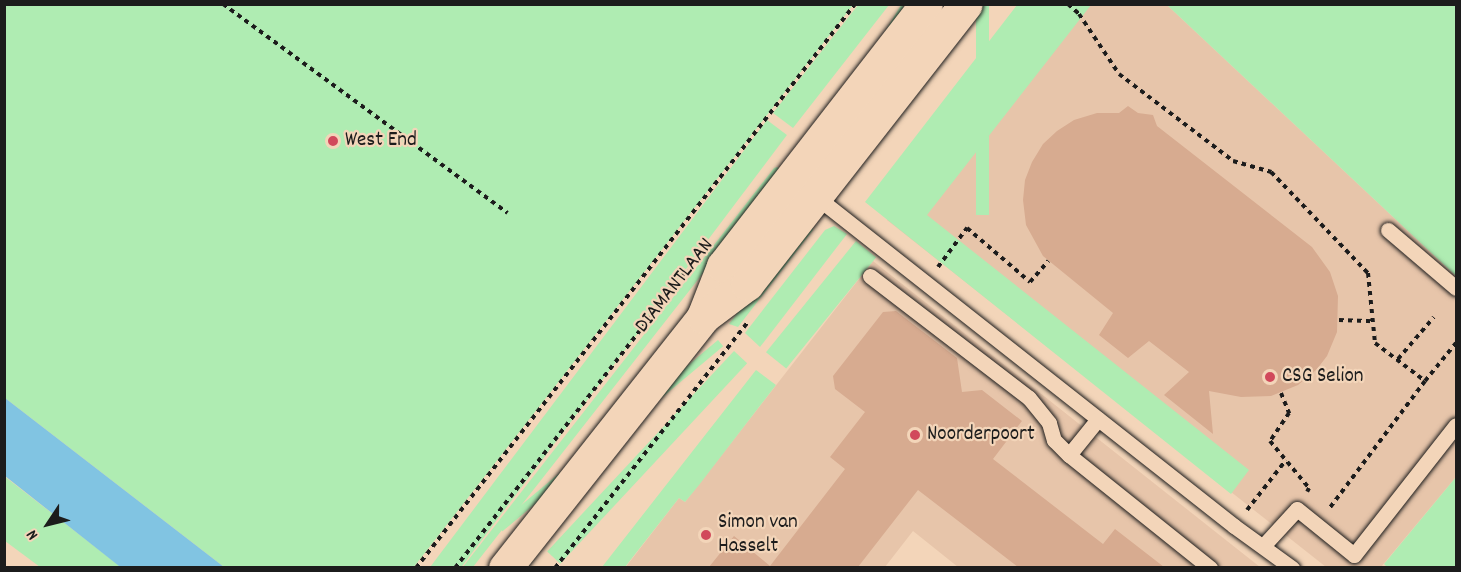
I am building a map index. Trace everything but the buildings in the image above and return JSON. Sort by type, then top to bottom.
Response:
[{"type":"street","name":"DIAMANTLAAN","points":[[805,186],[926,4]]},
{"type":"street","name":"DIAMANTLAAN","points":[[508,566],[703,317],[723,266],[805,186],[966,4]]},
{"type":"lane","points":[[805,186],[1098,419],[1292,567]]},
{"type":"lane","points":[[1388,230],[1456,288]]},
{"type":"lane","points":[[870,276],[1029,398],[1049,423],[1054,440],[1069,455],[1210,567]]},
{"type":"lane","points":[[1069,455],[1098,419]]},
{"type":"lane","points":[[1263,546],[1297,509],[1354,555],[1456,425]]},
{"type":"path","points":[[224,4],[507,213]]},
{"type":"path","points":[[416,567],[855,4]]},
{"type":"path","points":[[1068,4],[1079,14],[1118,72],[1233,161],[1271,172],[1368,273],[1375,343],[1425,381]]},
{"type":"path","points":[[936,270],[967,228],[1030,282],[1048,261]]},
{"type":"path","name":"DIAMANTLAAN","points":[[455,567],[694,261]]},
{"type":"path","points":[[1398,359],[1434,317]]},
{"type":"path","points":[[1339,320],[1374,321]]},
{"type":"path","points":[[1317,525],[1425,381],[1456,344]]},
{"type":"path","points":[[1281,393],[1289,413],[1270,441],[1309,488],[1297,509]]},
{"type":"path","points":[[1246,511],[1286,460]]},
{"type":"shaded area","name":"CSG Selion","points":[[1056,5],[1167,5],[1456,276],[1456,477],[1381,567],[1326,567],[887,220]]},
{"type":"shaded area","name":"Noorderpoort","points":[[873,261],[1260,567],[958,567],[913,531],[885,567],[625,568],[679,498],[685,502]]},
{"type":"green space","name":"West End","points":[[4,5],[853,5],[413,568],[224,567],[5,398]]},
{"type":"green space","points":[[858,5],[889,5],[793,128],[773,113]]},
{"type":"green space","points":[[901,5],[911,11],[827,152],[817,146]]},
{"type":"green space","points":[[976,5],[989,5],[989,215],[976,215]]},
{"type":"green space","points":[[1017,5],[1091,5],[927,215],[1249,470],[1231,494],[865,202]]},
{"type":"green space","points":[[1167,5],[1456,5],[1456,276]]},
{"type":"green space","points":[[767,120],[787,135],[461,568],[429,568]]},
{"type":"green space","points":[[777,167],[783,171],[473,567],[462,568],[774,168]]},
{"type":"green space","points":[[812,225],[813,230],[738,327],[729,324],[796,235]]},
{"type":"green space","points":[[834,226],[847,234],[760,347],[745,333],[825,230]]},
{"type":"green space","points":[[856,241],[876,257],[786,368],[766,352]]},
{"type":"green space","points":[[718,340],[723,346],[503,531],[497,525]]},
{"type":"green space","points":[[734,351],[747,363],[560,564],[547,551]]},
{"type":"green space","points":[[756,370],[776,385],[699,485],[685,502],[679,498],[625,567],[602,567]]},
{"type":"green space","points":[[4,476],[121,567],[40,567],[5,541]]},
{"type":"green space","points":[[1456,477],[1456,567],[1387,567],[1384,564]]},
{"type":"water","points":[[5,398],[224,567],[119,566],[5,476]]},
{"type":"place","name":"West End","points":[[333,141]]},
{"type":"place","name":"CSG Selion","points":[[1270,377]]},
{"type":"place","name":"Noorderpoort","points":[[915,435]]},
{"type":"place","name":"Simon van Hasselt","points":[[706,535]]}]
